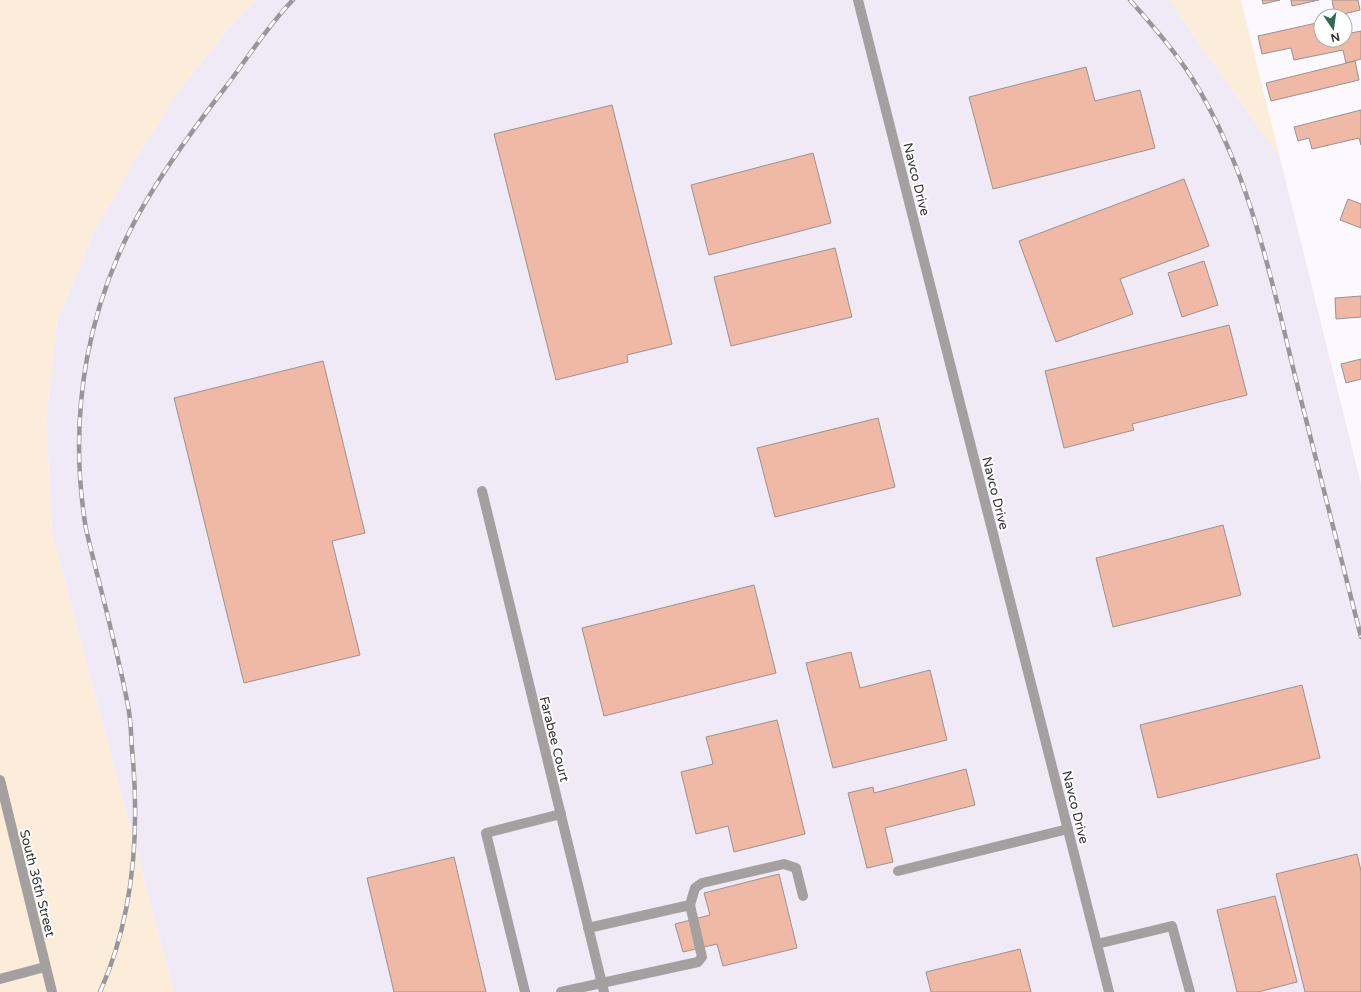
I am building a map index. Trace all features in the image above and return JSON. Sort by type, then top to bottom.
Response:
[{"type":"street","name":"Navco Drive","points":[[858,0],[1109,992]]},
{"type":"street","name":"Farabee Court","points":[[482,491],[603,988]]},
{"type":"street","name":"South 36th Street","points":[[0,780],[52,992]]},
{"type":"street","points":[[525,992],[486,833],[560,814]]},
{"type":"street","points":[[898,871],[1068,829]]},
{"type":"street","points":[[561,992],[603,988],[698,962],[702,957],[701,948],[690,905],[695,888],[702,883],[784,864],[796,868],[803,896]]},
{"type":"street","points":[[588,928],[690,905]]},
{"type":"street","points":[[1097,944],[1172,926],[1190,992]]},
{"type":"street","points":[[0,979],[45,967]]},
{"type":"shaded area","points":[[0,0],[256,0],[233,23],[181,87],[134,161],[95,230],[57,321],[46,418],[52,533],[174,992],[0,992]]},
{"type":"shaded area","points":[[256,0],[1169,0],[1280,158],[1361,484],[1361,992],[174,992],[52,533],[46,418],[57,321],[95,230],[134,161],[181,87],[233,23]]},
{"type":"shaded area","points":[[1169,0],[1241,0],[1280,158]]},
{"type":"building","points":[[1262,0],[1280,0],[1263,4]]},
{"type":"building","points":[[1291,0],[1319,0],[1292,6]]},
{"type":"building","points":[[1332,0],[1358,0],[1360,10],[1353,12],[1353,8],[1334,8]]},
{"type":"building","points":[[1313,24],[1313,48],[1353,48],[1353,33],[1361,31],[1361,59],[1346,63],[1343,50],[1294,60],[1291,48],[1262,54],[1258,36]]},
{"type":"building","points":[[1355,61],[1359,80],[1271,101],[1266,83]]},
{"type":"building","points":[[1086,67],[1095,101],[1140,90],[1155,148],[993,189],[969,97]]},
{"type":"building","points":[[612,105],[672,344],[627,355],[628,362],[556,380],[494,134]]},
{"type":"building","points":[[1361,110],[1361,145],[1359,138],[1312,149],[1309,138],[1298,141],[1294,127]]},
{"type":"building","points":[[813,153],[831,223],[709,255],[691,185]]},
{"type":"building","points":[[1184,179],[1209,246],[1120,279],[1133,314],[1056,342],[1019,241]]},
{"type":"building","points":[[1348,199],[1361,204],[1361,228],[1340,220]]},
{"type":"building","points":[[835,248],[852,317],[731,346],[714,277]]},
{"type":"building","points":[[1204,261],[1218,305],[1182,317],[1168,273]]},
{"type":"building","points":[[1361,296],[1361,317],[1336,319],[1335,298]]},
{"type":"building","points":[[1229,325],[1247,395],[1132,424],[1134,430],[1064,448],[1045,371]]},
{"type":"building","points":[[1361,359],[1361,379],[1346,383],[1341,364]]},
{"type":"building","points":[[323,361],[365,533],[332,541],[360,655],[244,683],[174,398]]},
{"type":"building","points":[[878,418],[895,487],[775,517],[757,448]]},
{"type":"building","points":[[1223,525],[1241,595],[1113,627],[1096,558]]},
{"type":"building","points":[[754,585],[776,673],[604,716],[582,628]]},
{"type":"building","points":[[851,652],[860,688],[930,670],[947,740],[833,768],[806,663]]},
{"type":"building","points":[[1302,685],[1320,758],[1158,798],[1140,725]]},
{"type":"building","points":[[777,720],[805,834],[734,852],[728,826],[696,834],[681,772],[713,764],[706,737]]},
{"type":"building","points":[[966,769],[975,805],[885,828],[893,862],[867,868],[848,793],[873,787],[874,793]]},
{"type":"building","points":[[1357,854],[1361,871],[1361,992],[1305,992],[1276,874]]},
{"type":"building","points":[[454,857],[486,992],[394,992],[367,878]]},
{"type":"building","points":[[779,874],[797,948],[723,966],[717,944],[683,952],[675,924],[710,915],[704,893]]},
{"type":"building","points":[[1275,896],[1297,982],[1258,992],[1237,992],[1217,910]]},
{"type":"building","points":[[1020,949],[1031,992],[931,992],[926,972]]},
{"type":"railway","points":[[100,992],[120,934],[127,903],[132,873],[135,811],[129,711],[114,640],[86,529],[81,486],[79,443],[81,400],[87,358],[97,317],[110,276],[127,237],[148,198],[197,125],[284,9],[293,0]]},
{"type":"railway","points":[[1130,0],[1155,28],[1192,78],[1212,113],[1229,149],[1243,186],[1267,263],[1361,637]]}]
